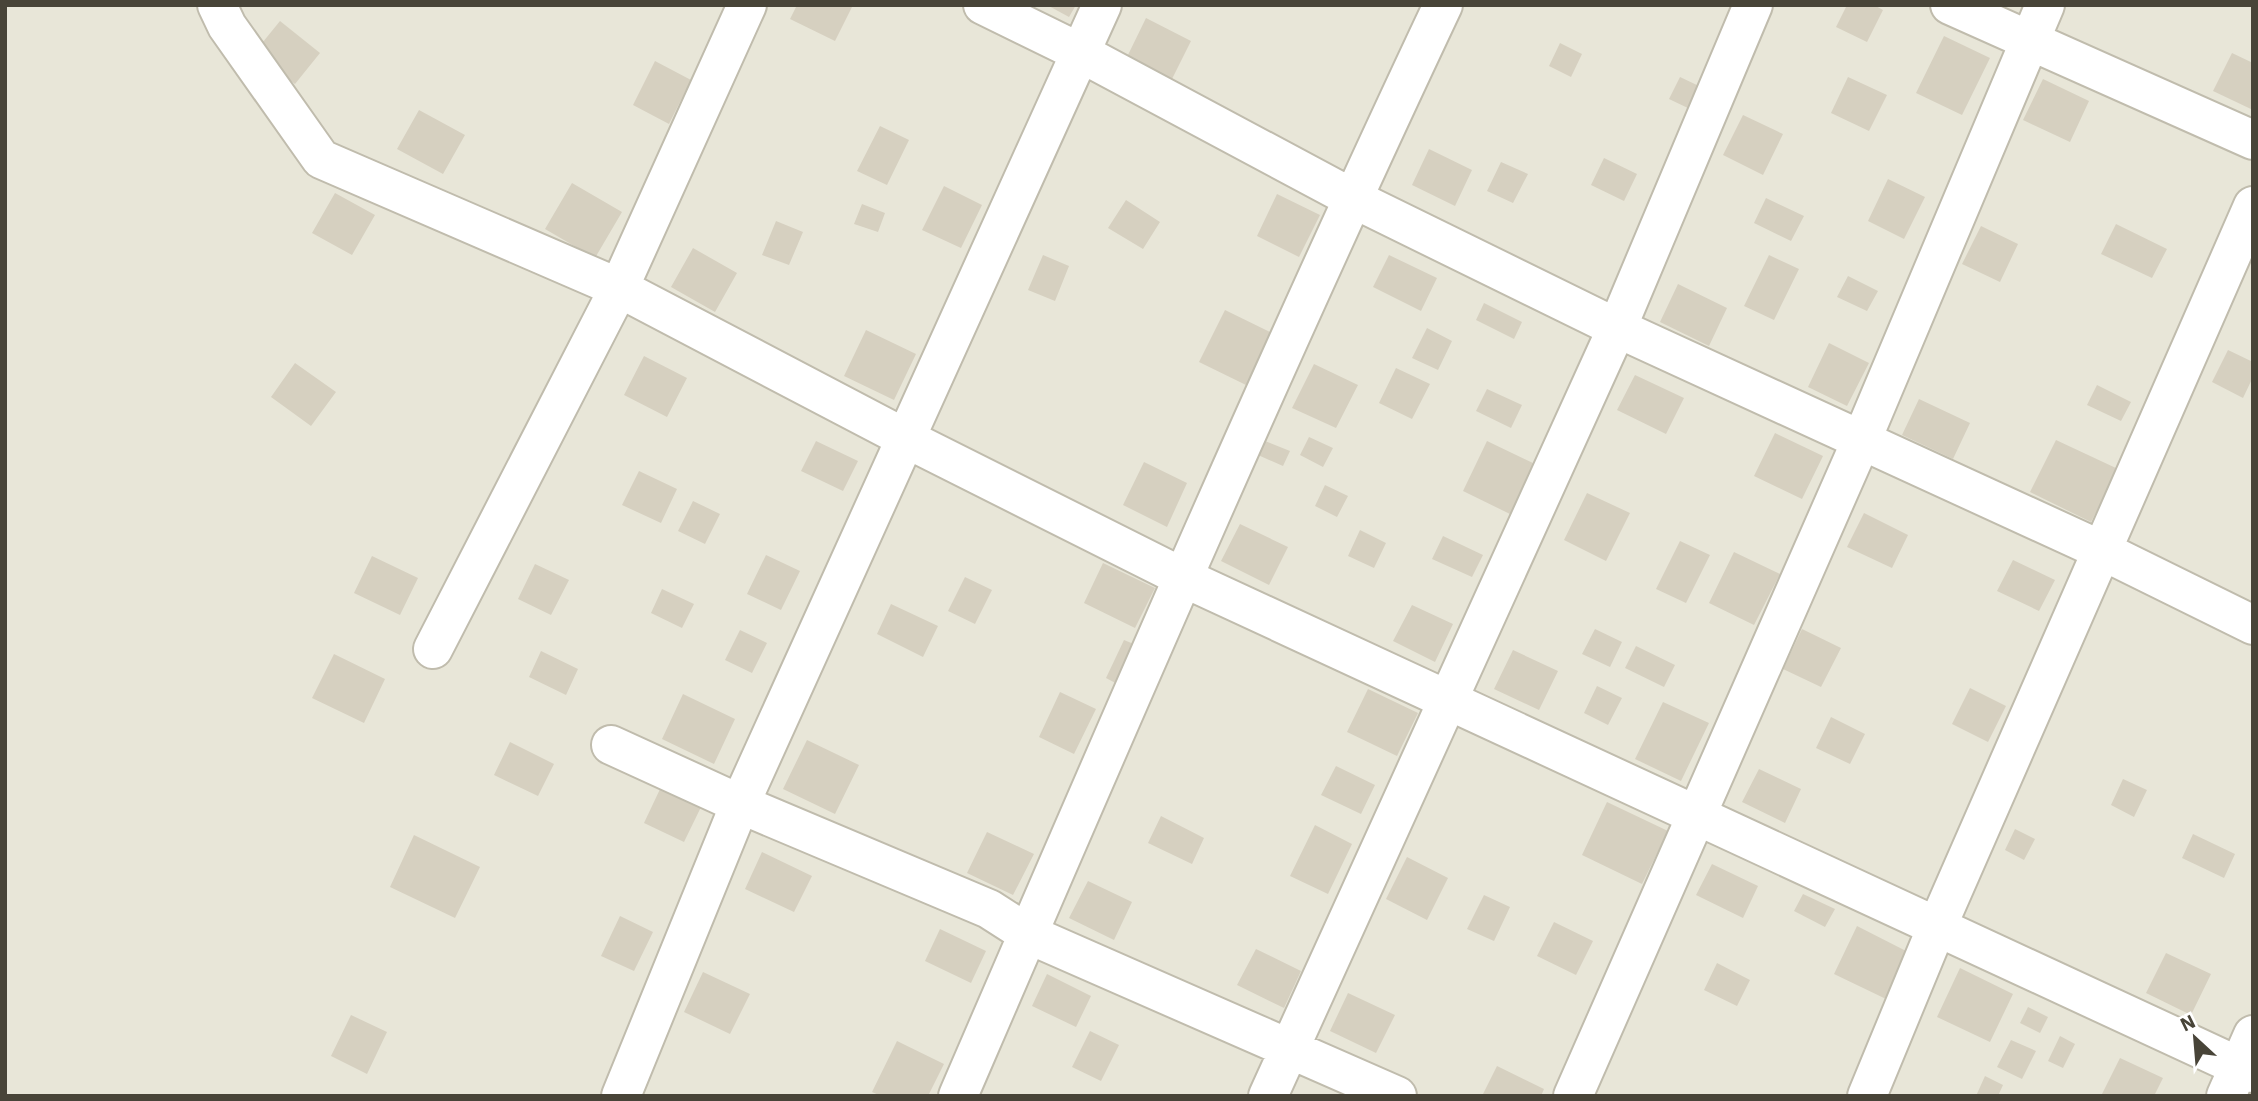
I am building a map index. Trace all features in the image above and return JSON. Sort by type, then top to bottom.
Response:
[{"type":"street","points":[[217,5],[227,26],[321,159],[619,288],[905,438],[1182,577],[1936,929],[2243,1068]]},
{"type":"street","points":[[433,649],[619,288],[747,5]]},
{"type":"street","points":[[983,5],[1079,52],[1352,198],[1617,328],[2103,551],[2253,625]]},
{"type":"street","points":[[621,1096],[740,804],[1102,5]]},
{"type":"street","points":[[958,1096],[1182,577],[1352,198],[1443,5]]},
{"type":"street","points":[[1268,1096],[1617,328],[1753,5]]},
{"type":"street","points":[[1950,5],[2253,140]]},
{"type":"street","points":[[1573,1096],[1862,439],[2045,5]]},
{"type":"street","points":[[1867,1096],[1936,929],[2253,206]]},
{"type":"street","points":[[611,745],[740,804],[989,909],[1028,934],[1397,1096]]},
{"type":"shaded area","points":[[5,5],[2253,5],[2253,1096],[5,1096]]},
{"type":"building","points":[[797,5],[853,5],[835,41],[790,19]]},
{"type":"building","points":[[1047,5],[1076,5],[1069,17]]},
{"type":"building","points":[[1847,5],[1874,5],[1883,10],[1867,42],[1836,27]]},
{"type":"building","points":[[1146,18],[1191,41],[1172,79],[1127,57]]},
{"type":"building","points":[[280,21],[320,53],[295,84],[254,53]]},
{"type":"building","points":[[1944,36],[1990,58],[1962,115],[1916,93]]},
{"type":"building","points":[[1560,43],[1582,54],[1571,77],[1549,66]]},
{"type":"building","points":[[2232,53],[2253,63],[2253,110],[2213,91]]},
{"type":"building","points":[[655,61],[691,80],[669,124],[633,105]]},
{"type":"building","points":[[1680,77],[1701,87],[1690,109],[1669,99]]},
{"type":"building","points":[[1848,77],[1887,95],[1869,131],[1831,113]]},
{"type":"building","points":[[2043,79],[2089,101],[2070,142],[2023,120]]},
{"type":"building","points":[[419,110],[465,135],[443,174],[397,149]]},
{"type":"building","points":[[1743,115],[1783,134],[1763,175],[1723,155]]},
{"type":"building","points":[[880,126],[909,140],[887,185],[857,171]]},
{"type":"building","points":[[1429,149],[1472,170],[1455,206],[1412,185]]},
{"type":"building","points":[[1604,158],[1637,174],[1624,201],[1591,185]]},
{"type":"building","points":[[1501,162],[1528,174],[1513,203],[1487,191]]},
{"type":"building","points":[[1888,179],[1925,197],[1904,239],[1868,221]]},
{"type":"building","points":[[572,183],[622,212],[595,258],[545,229]]},
{"type":"building","points":[[944,186],[982,205],[961,248],[922,230]]},
{"type":"building","points":[[335,193],[375,215],[352,255],[312,233]]},
{"type":"building","points":[[1277,194],[1320,215],[1299,257],[1257,236]]},
{"type":"building","points":[[1766,198],[1804,216],[1791,241],[1754,223]]},
{"type":"building","points":[[1126,200],[1160,222],[1143,249],[1108,228]]},
{"type":"building","points":[[862,204],[885,213],[878,232],[854,224]]},
{"type":"building","points":[[776,221],[803,232],[789,265],[762,255]]},
{"type":"building","points":[[2116,224],[2167,249],[2152,278],[2101,254]]},
{"type":"building","points":[[1981,226],[2018,244],[2000,282],[1962,264]]},
{"type":"building","points":[[693,248],[737,273],[715,312],[671,287]]},
{"type":"building","points":[[1043,255],[1069,266],[1055,301],[1028,290]]},
{"type":"building","points":[[1389,255],[1437,278],[1421,311],[1373,287]]},
{"type":"building","points":[[1769,255],[1799,269],[1774,320],[1744,306]]},
{"type":"building","points":[[1848,276],[1878,291],[1867,311],[1837,297]]},
{"type":"building","points":[[1678,284],[1727,308],[1709,346],[1660,322]]},
{"type":"building","points":[[1484,303],[1522,322],[1514,339],[1476,320]]},
{"type":"building","points":[[1225,310],[1272,333],[1246,385],[1199,362]]},
{"type":"building","points":[[1427,328],[1452,341],[1438,370],[1412,358]]},
{"type":"building","points":[[866,330],[916,354],[894,400],[844,376]]},
{"type":"building","points":[[1829,343],[1869,363],[1847,406],[1808,387]]},
{"type":"building","points":[[2228,350],[2253,362],[2253,377],[2243,398],[2212,382]]},
{"type":"building","points":[[644,356],[687,378],[667,417],[624,395]]},
{"type":"building","points":[[295,363],[336,392],[311,426],[271,397]]},
{"type":"building","points":[[1314,364],[1358,385],[1336,428],[1292,408]]},
{"type":"building","points":[[1396,368],[1430,384],[1412,419],[1379,403]]},
{"type":"building","points":[[1635,375],[1684,398],[1666,434],[1617,410]]},
{"type":"building","points":[[2097,385],[2131,402],[2121,421],[2087,405]]},
{"type":"building","points":[[1487,389],[1522,405],[1511,428],[1476,411]]},
{"type":"building","points":[[1919,399],[1970,423],[1953,459],[1902,435]]},
{"type":"building","points":[[1775,433],[1823,456],[1802,499],[1754,476]]},
{"type":"building","points":[[1309,437],[1333,448],[1323,467],[1300,455]]},
{"type":"building","points":[[2056,440],[2118,469],[2091,522],[2030,492]]},
{"type":"building","points":[[816,441],[858,461],[843,491],[801,471]]},
{"type":"building","points":[[1265,441],[1290,451],[1283,466],[1258,455]]},
{"type":"building","points":[[1487,441],[1535,464],[1510,514],[1463,491]]},
{"type":"building","points":[[1144,462],[1187,483],[1167,527],[1123,505]]},
{"type":"building","points":[[639,471],[677,489],[661,523],[622,505]]},
{"type":"building","points":[[1325,485],[1348,496],[1337,517],[1315,506]]},
{"type":"building","points":[[1587,493],[1630,513],[1606,561],[1564,540]]},
{"type":"building","points":[[693,501],[720,514],[705,544],[678,531]]},
{"type":"building","points":[[1864,513],[1908,535],[1892,568],[1847,547]]},
{"type":"building","points":[[1240,524],[1288,547],[1269,585],[1221,561]]},
{"type":"building","points":[[1360,530],[1386,543],[1374,568],[1348,556]]},
{"type":"building","points":[[1443,536],[1483,555],[1472,577],[1432,559]]},
{"type":"building","points":[[1680,541],[1710,555],[1686,603],[1656,589]]},
{"type":"building","points":[[1734,552],[1780,574],[1754,625],[1709,603]]},
{"type":"building","points":[[766,555],[800,571],[781,610],[747,594]]},
{"type":"building","points":[[372,556],[418,578],[400,615],[354,593]]},
{"type":"building","points":[[2013,560],[2055,580],[2039,611],[1997,591]]},
{"type":"building","points":[[1103,563],[1155,588],[1135,628],[1084,603]]},
{"type":"building","points":[[535,564],[569,580],[551,615],[518,599]]},
{"type":"building","points":[[965,577],[992,590],[975,624],[948,611]]},
{"type":"building","points":[[662,589],[694,604],[682,628],[651,613]]},
{"type":"building","points":[[891,604],[938,626],[923,657],[877,634]]},
{"type":"building","points":[[1412,605],[1453,624],[1435,662],[1393,641]]},
{"type":"building","points":[[1595,629],[1622,642],[1610,667],[1582,654]]},
{"type":"building","points":[[1802,629],[1841,648],[1821,687],[1783,669]]},
{"type":"building","points":[[740,630],[767,643],[752,673],[725,660]]},
{"type":"building","points":[[1124,640],[1141,647],[1121,686],[1106,678]]},
{"type":"building","points":[[1636,646],[1675,665],[1664,687],[1625,668]]},
{"type":"building","points":[[1513,650],[1558,671],[1539,710],[1494,689]]},
{"type":"building","points":[[541,651],[578,669],[566,695],[529,677]]},
{"type":"building","points":[[334,654],[385,679],[364,723],[312,698]]},
{"type":"building","points":[[1597,686],[1622,698],[1608,725],[1584,713]]},
{"type":"building","points":[[1970,688],[2006,706],[1988,742],[1952,724]]},
{"type":"building","points":[[1368,689],[1418,713],[1397,756],[1347,732]]},
{"type":"building","points":[[1060,692],[1096,709],[1074,754],[1039,737]]},
{"type":"building","points":[[683,694],[735,719],[714,764],[662,739]]},
{"type":"building","points":[[1663,702],[1709,723],[1681,781],[1635,759]]},
{"type":"building","points":[[1831,717],[1865,734],[1850,764],[1816,748]]},
{"type":"building","points":[[807,740],[859,765],[835,814],[783,789]]},
{"type":"building","points":[[510,742],[554,764],[538,796],[494,775]]},
{"type":"building","points":[[1336,766],[1375,785],[1361,814],[1321,795]]},
{"type":"building","points":[[1759,769],[1801,789],[1785,823],[1742,802]]},
{"type":"building","points":[[2123,779],[2147,790],[2134,817],[2111,805]]},
{"type":"building","points":[[661,787],[701,807],[684,842],[644,823]]},
{"type":"building","points":[[1607,802],[1668,831],[1642,884],[1582,855]]},
{"type":"building","points":[[1161,816],[1204,838],[1192,864],[1148,843]]},
{"type":"building","points":[[1315,825],[1352,844],[1328,894],[1290,876]]},
{"type":"building","points":[[2015,829],[2035,839],[2024,860],[2005,850]]},
{"type":"building","points":[[987,832],[1034,854],[1013,895],[967,873]]},
{"type":"building","points":[[2193,834],[2235,854],[2224,878],[2182,858]]},
{"type":"building","points":[[414,835],[480,867],[455,918],[390,887]]},
{"type":"building","points":[[762,852],[812,876],[794,912],[745,889]]},
{"type":"building","points":[[1407,857],[1448,878],[1427,920],[1386,899]]},
{"type":"building","points":[[1712,864],[1758,886],[1743,918],[1696,895]]},
{"type":"building","points":[[1088,881],[1132,902],[1114,940],[1069,918]]},
{"type":"building","points":[[1803,894],[1835,909],[1825,927],[1794,911]]},
{"type":"building","points":[[1484,895],[1510,907],[1494,941],[1467,929]]},
{"type":"building","points":[[620,916],[653,932],[634,971],[601,956]]},
{"type":"building","points":[[1554,922],[1593,941],[1576,975],[1537,956]]},
{"type":"building","points":[[1857,926],[1908,952],[1886,999],[1834,974]]},
{"type":"building","points":[[940,929],[986,951],[971,983],[925,961]]},
{"type":"building","points":[[1256,949],[1301,971],[1284,1008],[1237,985]]},
{"type":"building","points":[[2166,953],[2211,974],[2191,1015],[2146,993]]},
{"type":"building","points":[[1717,963],[1750,980],[1737,1006],[1704,990]]},
{"type":"building","points":[[1960,968],[2013,994],[1990,1042],[1937,1017]]},
{"type":"building","points":[[703,972],[750,994],[730,1034],[684,1012]]},
{"type":"building","points":[[1047,974],[1091,996],[1076,1027],[1032,1006]]},
{"type":"building","points":[[1348,993],[1395,1015],[1376,1053],[1330,1031]]},
{"type":"building","points":[[2028,1007],[2048,1017],[2040,1033],[2020,1023]]},
{"type":"building","points":[[351,1015],[387,1032],[367,1074],[331,1056]]},
{"type":"building","points":[[1090,1031],[1119,1045],[1101,1081],[1072,1067]]},
{"type":"building","points":[[2060,1036],[2075,1044],[2063,1068],[2048,1061]]},
{"type":"building","points":[[2011,1040],[2036,1051],[2022,1079],[1997,1067]]},
{"type":"building","points":[[897,1041],[944,1064],[928,1096],[881,1096],[872,1092]]},
{"type":"building","points":[[2120,1058],[2163,1078],[2154,1096],[2101,1096]]},
{"type":"building","points":[[1497,1066],[1544,1089],[1541,1096],[1482,1096]]},
{"type":"building","points":[[1985,1076],[2003,1085],[1998,1096],[1976,1096]]}]
